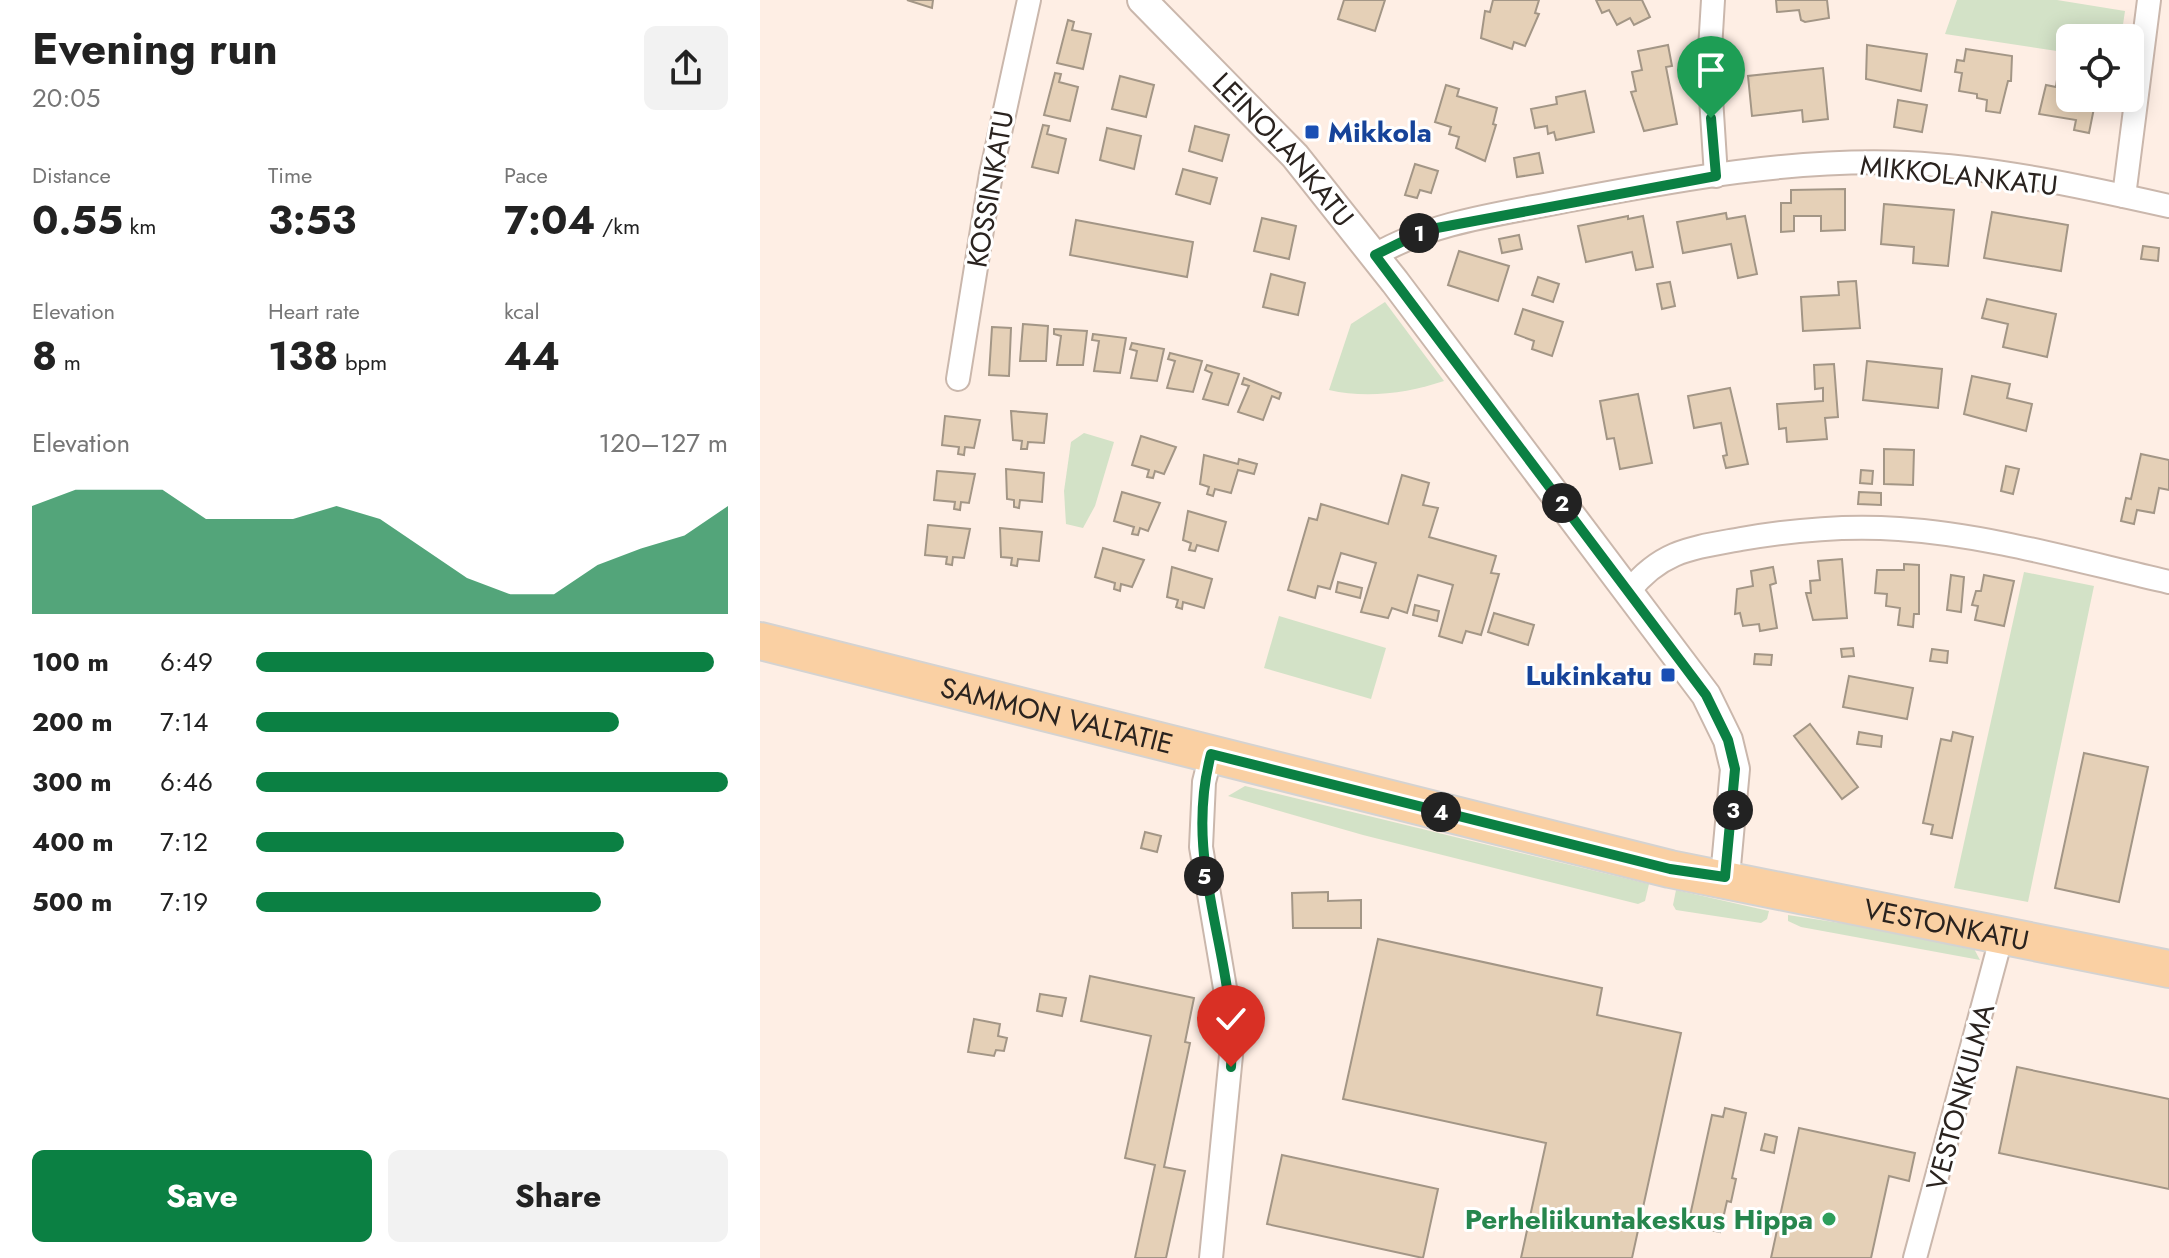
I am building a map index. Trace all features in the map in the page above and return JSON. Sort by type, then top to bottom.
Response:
[{"type":"main road","name":"SAMMON VALTATIE","points":[[760,641],[1656,866],[1725,877]]},
{"type":"main road","name":"VESTONKATU","points":[[1725,877],[2169,969]]},
{"type":"street","name":"KOSSINKATU","points":[[958,379],[991,174],[1029,0]]},
{"type":"street","name":"LEINOLANKATU","points":[[1142,0],[1295,156],[1375,255],[1706,695],[1728,740],[1735,769],[1725,877]]},
{"type":"street","points":[[1713,0],[1709,66],[1716,176]]},
{"type":"street","points":[[2124,196],[2149,0]]},
{"type":"street","name":"MIKKOLANKATU","points":[[1375,255],[1426,230],[1716,176],[1814,165],[1910,163],[2031,179],[2169,206]]},
{"type":"street","points":[[1629,591],[1647,569],[1680,551],[1761,536],[1859,527],[1958,536],[2169,582]]},
{"type":"street","points":[[1211,754],[1204,782],[1202,854],[1233,1035],[1211,1258]]},
{"type":"street","name":"VESTONKULMA","points":[[1915,1258],[2002,935]]},
{"type":"green space","points":[[1957,0],[2057,0],[2125,11],[2123,24],[2056,24],[2056,51],[1945,34]]},
{"type":"green space","points":[[1385,302],[1444,381],[1387,393],[1358,394],[1329,390],[1351,324]]},
{"type":"green space","points":[[1084,433],[1114,442],[1095,506],[1083,528],[1066,524],[1064,491],[1071,442]]},
{"type":"green space","points":[[2024,572],[2094,586],[2028,902],[1954,888]]},
{"type":"green space","points":[[1279,616],[1386,648],[1371,699],[1264,668]]},
{"type":"green space","points":[[1245,786],[1649,884],[1645,901],[1638,904],[1363,835],[1228,796]]},
{"type":"green space","points":[[1676,890],[1769,911],[1767,919],[1761,923],[1676,910],[1673,905]]},
{"type":"green space","points":[[1788,915],[1957,941],[1972,945],[1980,960],[1801,927],[1788,921]]},
{"type":"building","points":[[907,0],[933,0],[932,8]]},
{"type":"building","points":[[1344,0],[1385,0],[1375,31],[1338,19]]},
{"type":"building","points":[[1493,0],[1539,0],[1535,13],[1539,14],[1525,46],[1514,42],[1512,49],[1481,38],[1485,11],[1490,12]]},
{"type":"building","points":[[1596,0],[1642,0],[1650,17],[1634,25],[1630,18],[1617,25],[1609,10],[1602,13]]},
{"type":"building","points":[[1776,0],[1827,0],[1829,18],[1805,22],[1801,20],[1799,10],[1777,12]]},
{"type":"building","points":[[1068,20],[1074,22],[1072,30],[1091,34],[1083,69],[1057,63]]},
{"type":"building","points":[[1668,45],[1672,66],[1666,67],[1677,124],[1644,131],[1631,92],[1636,91],[1632,72],[1642,70],[1638,51]]},
{"type":"building","points":[[1867,45],[1927,54],[1921,91],[1866,79]]},
{"type":"building","points":[[1966,49],[2012,56],[2011,81],[2008,81],[2000,113],[1986,111],[1987,100],[1977,98],[1977,94],[1959,91],[1962,73],[1955,72],[1957,60],[1964,61]]},
{"type":"building","points":[[1823,68],[1828,119],[1803,122],[1802,110],[1752,116],[1748,76]]},
{"type":"building","points":[[1055,73],[1061,74],[1059,82],[1078,87],[1070,121],[1044,115]]},
{"type":"building","points":[[1120,76],[1154,85],[1146,117],[1112,109]]},
{"type":"building","points":[[1446,85],[1459,89],[1457,96],[1497,108],[1493,124],[1496,125],[1485,161],[1456,148],[1459,137],[1449,134],[1451,127],[1435,122]]},
{"type":"building","points":[[2046,85],[2056,87],[2056,112],[2093,112],[2089,133],[2074,130],[2076,120],[2039,114]]},
{"type":"building","points":[[1585,91],[1594,132],[1556,140],[1554,132],[1548,134],[1547,126],[1535,128],[1531,109],[1557,104],[1556,97]]},
{"type":"building","points":[[1898,100],[1927,105],[1922,132],[1894,127]]},
{"type":"building","points":[[1043,125],[1049,126],[1047,134],[1066,139],[1058,173],[1032,167]]},
{"type":"building","points":[[1195,126],[1229,135],[1222,161],[1189,151]]},
{"type":"building","points":[[1107,128],[1141,136],[1134,169],[1100,160]]},
{"type":"building","points":[[1539,153],[1543,173],[1517,177],[1514,158]]},
{"type":"building","points":[[1415,164],[1438,171],[1431,193],[1420,190],[1417,198],[1405,195]]},
{"type":"building","points":[[1183,169],[1217,178],[1210,204],[1176,194]]},
{"type":"building","points":[[1845,189],[1845,230],[1821,231],[1821,216],[1794,216],[1794,231],[1781,232],[1781,203],[1791,203],[1791,190]]},
{"type":"building","points":[[1884,204],[1954,210],[1948,266],[1913,263],[1914,247],[1881,244]]},
{"type":"building","points":[[1992,212],[2068,225],[2061,271],[1984,258]]},
{"type":"building","points":[[1726,213],[1727,219],[1745,216],[1757,274],[1738,278],[1731,244],[1683,253],[1677,222]]},
{"type":"building","points":[[1628,216],[1628,219],[1643,216],[1653,267],[1636,270],[1632,252],[1586,262],[1578,226]]},
{"type":"building","points":[[1262,218],[1296,226],[1289,259],[1254,251]]},
{"type":"building","points":[[1076,220],[1193,242],[1187,277],[1070,255]]},
{"type":"building","points":[[1519,235],[1522,249],[1502,253],[1499,239]]},
{"type":"building","points":[[2143,246],[2159,248],[2158,261],[2141,259]]},
{"type":"building","points":[[1459,251],[1509,266],[1498,301],[1448,285]]},
{"type":"building","points":[[1271,274],[1305,283],[1298,315],[1263,307]]},
{"type":"building","points":[[1538,277],[1559,284],[1553,302],[1532,295]]},
{"type":"building","points":[[1856,281],[1860,328],[1803,331],[1801,297],[1839,295],[1838,282]]},
{"type":"building","points":[[1670,282],[1675,306],[1662,309],[1657,284]]},
{"type":"building","points":[[1987,299],[2056,314],[2047,357],[2003,347],[2008,324],[1982,318]]},
{"type":"building","points":[[1523,309],[1563,322],[1552,356],[1532,349],[1534,341],[1515,334]]},
{"type":"building","points":[[1023,324],[1048,326],[1046,361],[1020,361]]},
{"type":"building","points":[[992,327],[1011,328],[1009,376],[989,375]]},
{"type":"building","points":[[1054,329],[1087,331],[1083,365],[1057,365],[1061,336],[1054,334]]},
{"type":"building","points":[[1093,334],[1126,338],[1120,373],[1094,371],[1099,341],[1092,340]]},
{"type":"building","points":[[1132,343],[1164,349],[1157,381],[1131,378],[1137,351],[1130,349]]},
{"type":"building","points":[[1170,353],[1202,361],[1193,392],[1167,388],[1175,361],[1168,359]]},
{"type":"building","points":[[1867,361],[1942,369],[1938,408],[1863,400]]},
{"type":"building","points":[[1834,364],[1838,417],[1825,418],[1827,439],[1787,442],[1786,428],[1779,429],[1777,404],[1823,401],[1823,388],[1815,389],[1814,365]]},
{"type":"building","points":[[1207,365],[1239,374],[1228,405],[1203,399],[1212,373],[1205,370]]},
{"type":"building","points":[[1972,376],[2010,384],[2007,398],[2032,404],[2026,431],[1964,414]]},
{"type":"building","points":[[1244,378],[1281,393],[1279,399],[1272,396],[1263,420],[1238,412],[1249,386],[1242,384]]},
{"type":"building","points":[[1730,388],[1748,464],[1726,468],[1723,456],[1727,455],[1721,423],[1694,428],[1688,396]]},
{"type":"building","points":[[1638,394],[1652,463],[1620,469],[1614,438],[1607,439],[1600,401]]},
{"type":"building","points":[[1011,411],[1047,414],[1044,443],[1028,442],[1027,449],[1021,449],[1022,441],[1013,440]]},
{"type":"building","points":[[945,416],[980,420],[974,448],[965,447],[964,455],[958,454],[959,447],[942,445]]},
{"type":"building","points":[[1141,436],[1176,447],[1164,474],[1155,471],[1153,478],[1147,477],[1149,470],[1132,465]]},
{"type":"building","points":[[1884,449],[1914,450],[1913,485],[1884,484]]},
{"type":"building","points":[[2141,454],[2169,460],[2169,490],[2159,488],[2154,513],[2137,510],[2134,524],[2121,521],[2126,498],[2131,499]]},
{"type":"building","points":[[1204,455],[1238,464],[1239,459],[1257,464],[1254,474],[1238,470],[1231,493],[1215,489],[1213,496],[1207,494],[1209,487],[1200,484]]},
{"type":"building","points":[[2006,466],[2019,469],[2013,494],[2001,491]]},
{"type":"building","points":[[1006,469],[1044,473],[1042,502],[1020,500],[1019,508],[1014,507],[1014,500],[1007,499]]},
{"type":"building","points":[[1861,470],[1873,471],[1872,484],[1860,483]]},
{"type":"building","points":[[937,471],[975,474],[969,503],[961,502],[960,510],[954,509],[955,502],[934,500]]},
{"type":"building","points":[[1402,475],[1429,483],[1423,505],[1438,508],[1429,537],[1496,556],[1491,573],[1499,574],[1481,635],[1466,631],[1462,643],[1439,636],[1453,585],[1418,575],[1407,613],[1392,608],[1388,618],[1361,612],[1376,563],[1341,553],[1330,589],[1318,586],[1315,598],[1288,590],[1309,518],[1317,520],[1321,504],[1388,524]]},
{"type":"building","points":[[1122,492],[1160,503],[1148,531],[1140,528],[1138,535],[1132,534],[1134,527],[1114,521]]},
{"type":"building","points":[[1859,492],[1881,493],[1881,505],[1858,504]]},
{"type":"building","points":[[1188,511],[1226,522],[1218,551],[1197,545],[1195,551],[1189,550],[1191,543],[1183,540]]},
{"type":"building","points":[[928,525],[970,529],[964,558],[953,557],[952,565],[946,564],[947,557],[925,555]]},
{"type":"building","points":[[1000,528],[1042,532],[1039,561],[1018,559],[1017,566],[1011,565],[1012,558],[1001,557]]},
{"type":"building","points":[[1103,548],[1144,560],[1132,587],[1121,584],[1120,591],[1114,589],[1115,583],[1095,577]]},
{"type":"building","points":[[1842,559],[1847,618],[1813,620],[1806,593],[1811,593],[1810,581],[1820,580],[1818,561]]},
{"type":"building","points":[[1904,564],[1919,565],[1919,614],[1914,614],[1913,627],[1898,625],[1900,608],[1886,606],[1887,594],[1875,593],[1877,570],[1904,570]]},
{"type":"building","points":[[1172,567],[1212,579],[1204,608],[1183,602],[1182,609],[1176,607],[1178,600],[1167,597]]},
{"type":"building","points":[[1773,567],[1776,583],[1770,585],[1777,628],[1760,631],[1759,624],[1743,626],[1740,613],[1735,614],[1737,589],[1753,586],[1751,571]]},
{"type":"building","points":[[1951,575],[1964,577],[1961,612],[1947,610]]},
{"type":"building","points":[[1984,575],[2014,581],[2004,626],[1975,620],[1978,606],[1972,605],[1976,591],[1981,591]]},
{"type":"building","points":[[1338,582],[1362,588],[1360,598],[1336,592]]},
{"type":"building","points":[[1415,605],[1439,611],[1437,621],[1413,615]]},
{"type":"building","points":[[1494,613],[1534,625],[1528,645],[1488,632]]},
{"type":"building","points":[[1853,648],[1854,656],[1842,657],[1841,649]]},
{"type":"building","points":[[1932,649],[1948,651],[1947,663],[1930,661]]},
{"type":"building","points":[[1755,654],[1772,655],[1771,665],[1754,664]]},
{"type":"building","points":[[1849,676],[1913,688],[1907,719],[1843,707]]},
{"type":"building","points":[[1810,724],[1858,787],[1842,799],[1794,736]]},
{"type":"building","points":[[1859,732],[1882,736],[1881,747],[1857,744]]},
{"type":"building","points":[[1953,732],[1973,737],[1952,838],[1931,834],[1933,825],[1923,823],[1941,739],[1951,741]]},
{"type":"building","points":[[2084,753],[2148,767],[2119,902],[2055,888]]},
{"type":"building","points":[[1145,832],[1161,836],[1157,852],[1141,848]]},
{"type":"building","points":[[1328,892],[1328,901],[1361,900],[1361,928],[1293,928],[1292,893]]},
{"type":"building","points":[[1378,939],[1602,988],[1597,1015],[1681,1033],[1632,1258],[1521,1258],[1546,1143],[1343,1099]]},
{"type":"building","points":[[1090,976],[1194,998],[1185,1042],[1190,1043],[1164,1167],[1185,1171],[1166,1258],[1135,1258],[1155,1165],[1125,1158],[1151,1036],[1081,1021]]},
{"type":"building","points":[[1040,994],[1066,998],[1062,1016],[1037,1011]]},
{"type":"building","points":[[974,1019],[1000,1024],[998,1036],[1007,1038],[1004,1051],[996,1050],[994,1056],[968,1052]]},
{"type":"building","points":[[2017,1067],[2169,1099],[2169,1189],[1999,1153]]},
{"type":"building","points":[[1725,1108],[1746,1113],[1732,1178],[1736,1179],[1731,1202],[1727,1201],[1720,1232],[1688,1225],[1712,1115],[1723,1117]]},
{"type":"building","name":"Perheliikuntakeskus Hippa","points":[[1799,1128],[1915,1153],[1909,1181],[1889,1176],[1871,1258],[1771,1258]]},
{"type":"building","points":[[1765,1134],[1777,1137],[1774,1153],[1761,1150]]},
{"type":"building","points":[[1282,1155],[1438,1189],[1423,1258],[1267,1224]]},
{"type":"place","name":"Mikkola","points":[[1312,132]]},
{"type":"place","name":"Lukinkatu","points":[[1668,675]]},
{"type":"place","name":"Perheliikuntakeskus Hippa","points":[[1829,1219]]},
{"type":"route","points":[[1231,1067],[1233,1035],[1230,1006],[1212,924],[1201,847],[1204,782],[1211,754],[1569,845],[1670,869],[1725,877],[1735,769],[1728,740],[1706,695],[1375,255],[1426,230],[1536,207],[1716,176],[1711,118]]}]
